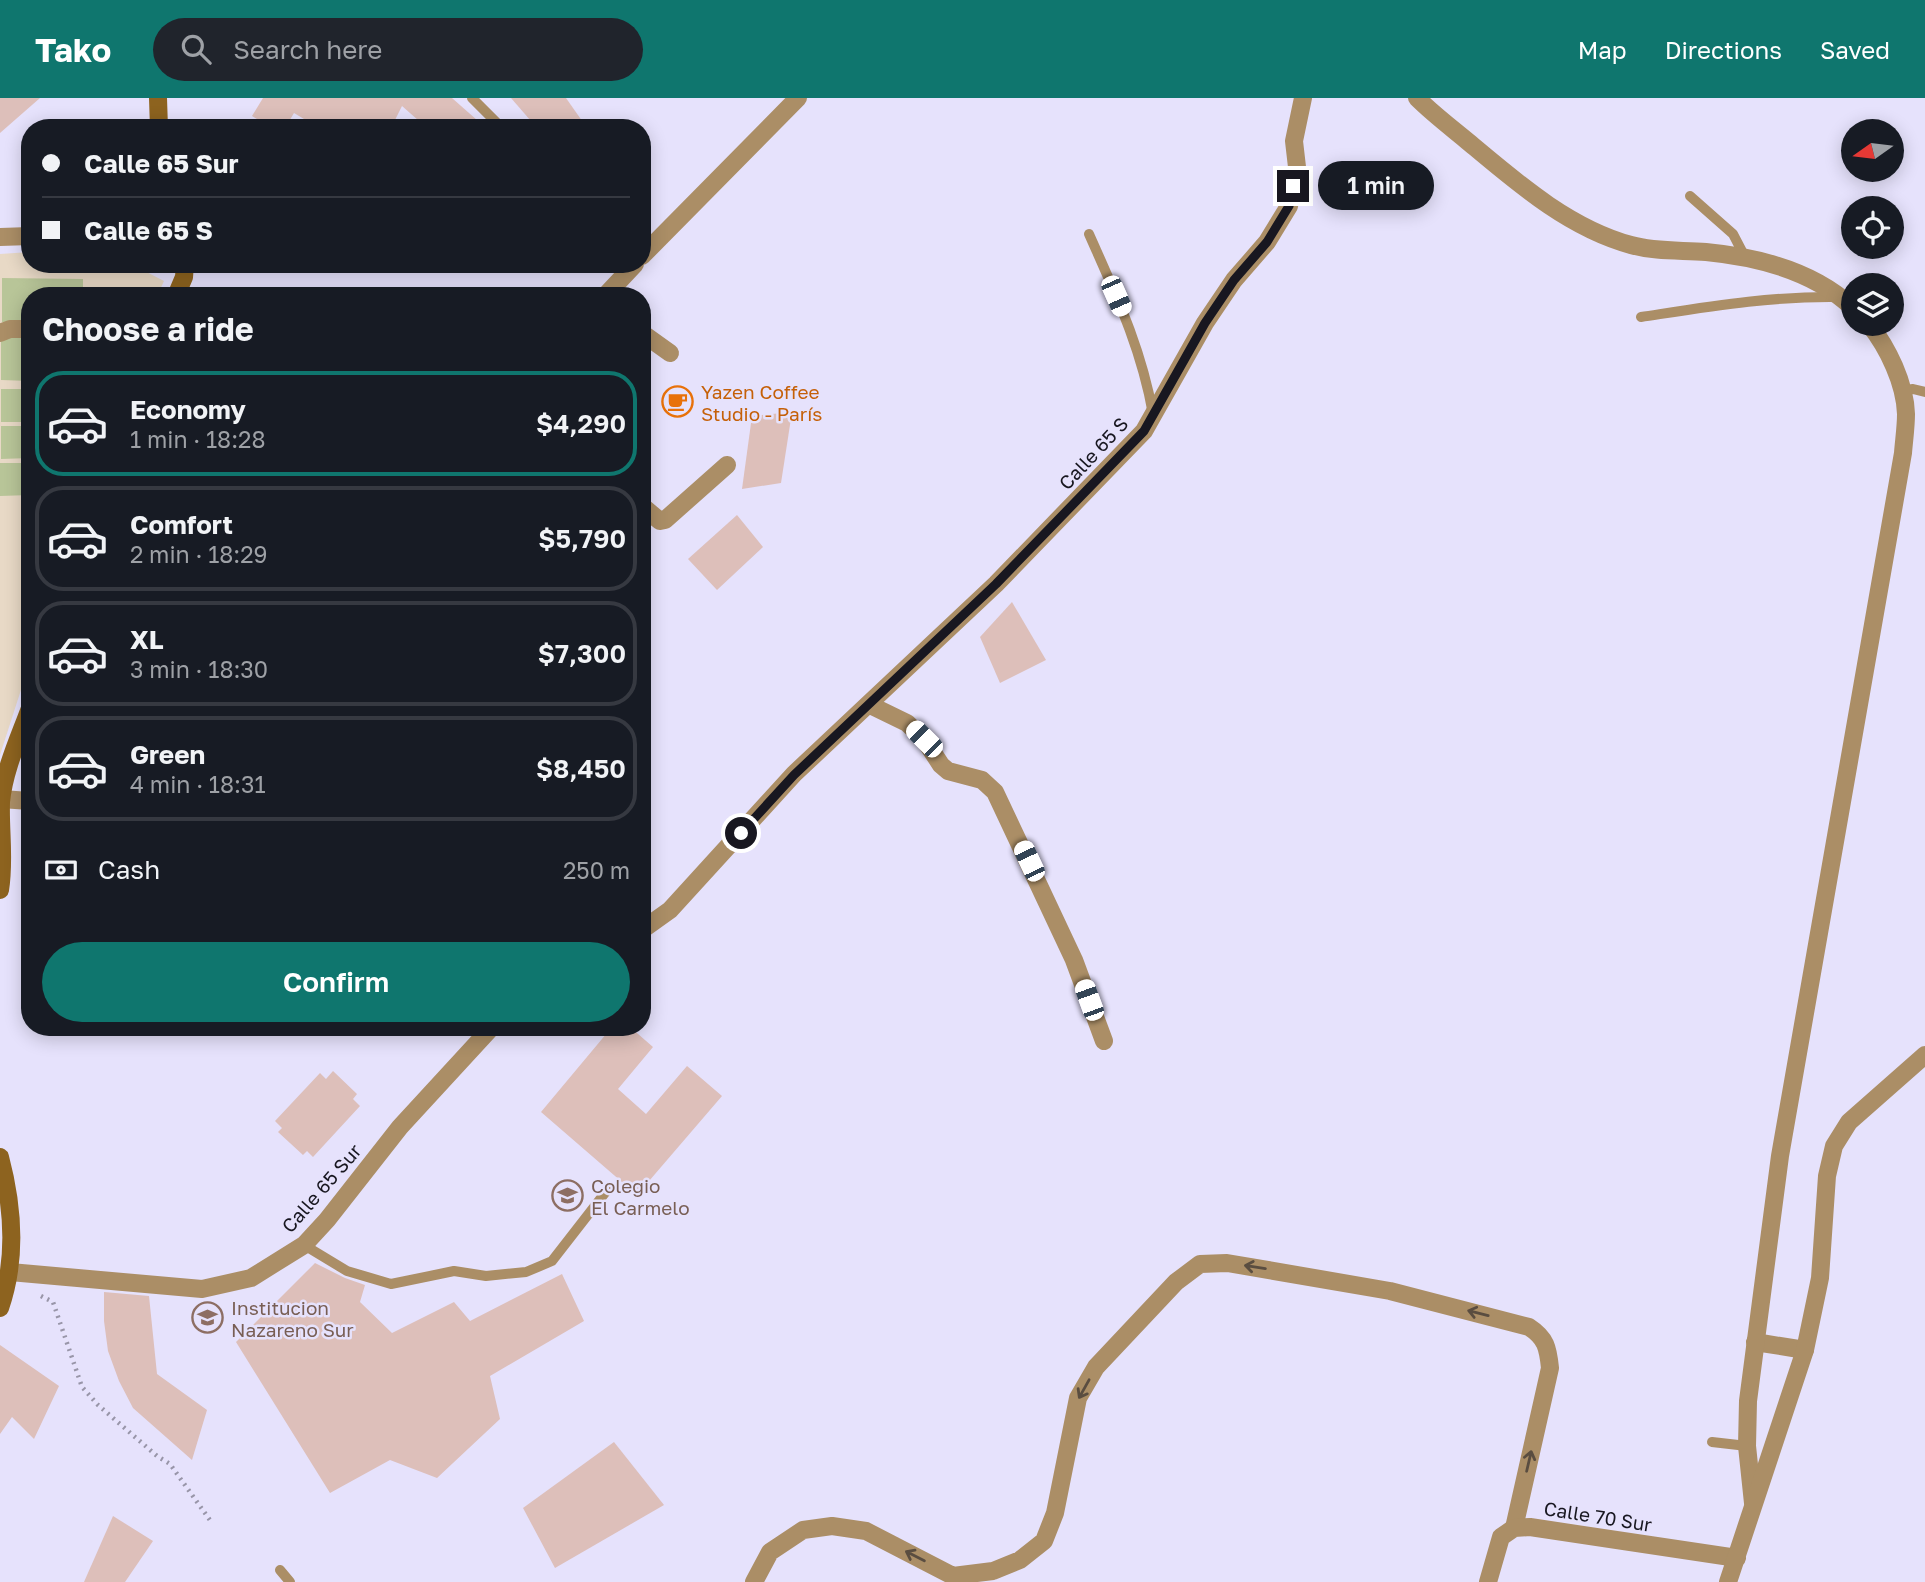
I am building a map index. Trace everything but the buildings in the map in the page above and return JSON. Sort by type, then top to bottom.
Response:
[{"type":"street","points":[[158,98],[159,119]]},
{"type":"street","points":[[651,247],[798,98]]},
{"type":"street","name":"Calle 65 S","points":[[651,924],[670,910],[794,775],[996,584],[1144,431],[1205,323],[1234,280],[1267,242],[1289,206],[1297,167],[1294,141],[1303,98]]},
{"type":"street","points":[[1417,98],[1498,167],[1591,232],[1632,246],[1655,250],[1709,252],[1770,264],[1801,275],[1841,299]]},
{"type":"street","points":[[0,237],[21,236]]},
{"type":"street","points":[[613,287],[627,273]]},
{"type":"street","points":[[0,333],[21,329]]},
{"type":"street","points":[[1753,1503],[1747,1446],[1748,1401],[1780,1156],[1903,453],[1906,412],[1885,348],[1877,336]]},
{"type":"street","points":[[651,339],[670,353]]},
{"type":"street","points":[[651,514],[660,521],[665,520],[727,464]]},
{"type":"street","points":[[870,705],[907,723],[924,739],[948,771],[982,780],[995,792],[1074,960],[1104,1041]]},
{"type":"street","points":[[0,890],[3,872],[1,799],[21,734]]},
{"type":"street","points":[[1,799],[21,801]]},
{"type":"street","name":"Calle 65 Sur","points":[[9,1279],[202,1289],[251,1278],[304,1245],[400,1127],[484,1036]]},
{"type":"street","points":[[1728,1582],[1805,1350],[1820,1278],[1827,1177],[1834,1146],[1849,1122],[1925,1055]]},
{"type":"street","points":[[0,1157],[6,1181],[11,1226],[9,1279],[0,1308]]},
{"type":"street","points":[[754,1582],[770,1552],[803,1530],[832,1526],[866,1531],[953,1576],[993,1571],[1020,1560],[1044,1541],[1055,1513],[1078,1398],[1096,1367],[1177,1282],[1200,1264],[1227,1263],[1390,1291],[1529,1326],[1542,1335],[1548,1347],[1550,1368],[1514,1528],[1501,1537],[1488,1582]]},
{"type":"street","points":[[1755,1342],[1805,1350]]},
{"type":"street","name":"Calle 70 Sur","points":[[1514,1528],[1530,1527],[1737,1558]]},
{"type":"lane","points":[[472,98],[493,119]]},
{"type":"lane","points":[[1690,196],[1733,234],[1746,259]]},
{"type":"lane","points":[[1089,234],[1134,337],[1147,378],[1154,416]]},
{"type":"lane","points":[[1641,317],[1729,303],[1794,297],[1841,302]]},
{"type":"lane","points":[[1901,391],[1913,389],[1925,392]]},
{"type":"lane","points":[[304,1245],[347,1271],[391,1284],[454,1271],[486,1276],[526,1272],[552,1261],[608,1189]]},
{"type":"lane","points":[[1712,1441],[1747,1446]]},
{"type":"lane","points":[[280,1570],[290,1582]]},
{"type":"path","points":[[9,1279],[53,1302],[82,1387],[98,1405],[170,1464],[212,1523]]},
{"type":"shaded area","points":[[21,253],[21,273],[148,273],[164,281],[161,287],[21,287],[21,690],[0,755],[0,254]]},
{"type":"green space","points":[[2,278],[83,279],[83,287],[21,287],[21,323],[2,322]]},
{"type":"green space","points":[[1,336],[21,336],[21,381],[1,380]]},
{"type":"green space","points":[[1,389],[21,389],[21,422],[1,422]]},
{"type":"green space","points":[[1,426],[21,426],[21,458],[1,459]]},
{"type":"green space","points":[[0,463],[21,463],[21,495],[0,496]]},
{"type":"place","name":"Yazen Coffee Studio - París","points":[[678,402]]},
{"type":"place","name":"Colegio El Carmelo","points":[[568,1196]]},
{"type":"place","name":"Institucion Nazareno Sur","points":[[208,1318]]},
{"type":"route","points":[[741,833],[794,775],[996,584],[1144,431],[1205,323],[1234,280],[1267,242],[1289,206],[1293,186]]}]
